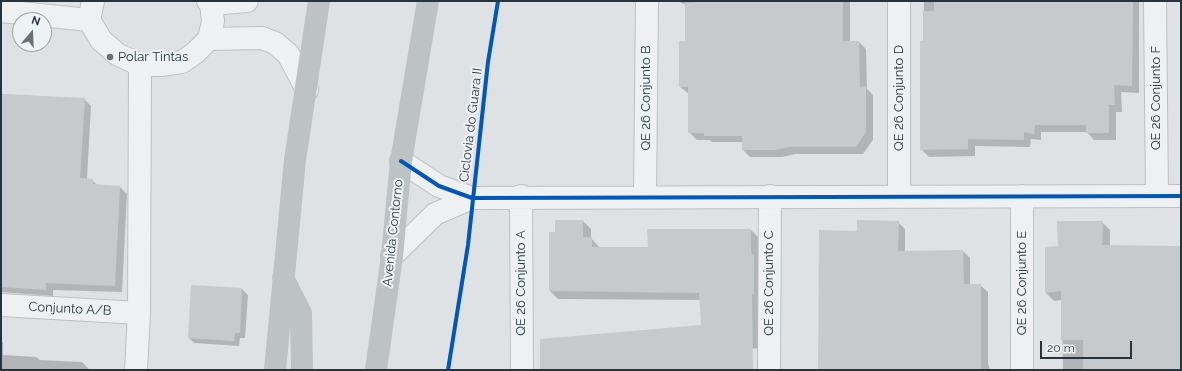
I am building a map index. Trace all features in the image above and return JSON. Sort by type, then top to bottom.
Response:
[{"type":"main road","points":[[275,370],[295,160],[319,1]]},
{"type":"main road","name":"Avenida Contorno","points":[[376,370],[392,256],[401,161],[428,1]]},
{"type":"main road","points":[[283,278],[301,313],[302,370]]},
{"type":"street","points":[[1,11],[91,11],[101,40],[117,54],[140,65],[161,65],[182,62],[196,53],[209,39],[213,21],[209,3],[247,1]]},
{"type":"street","name":"QE 26 Conjunto B","points":[[645,196],[646,1]]},
{"type":"street","name":"QE 26 Conjunto D","points":[[899,1],[899,196]]},
{"type":"street","name":"QE 26 Conjunto F","points":[[1155,1],[1156,196]]},
{"type":"street","points":[[209,39],[262,38],[275,43],[288,54],[296,66],[306,90]]},
{"type":"street","points":[[136,370],[139,313],[140,65]]},
{"type":"street","points":[[401,161],[439,186],[472,198]]},
{"type":"street","points":[[392,256],[435,214],[472,198],[521,196],[1181,196]]},
{"type":"street","name":"QE 26 Conjunto A","points":[[521,196],[522,370]]},
{"type":"street","name":"QE 26 Conjunto C","points":[[769,370],[770,196]]},
{"type":"street","name":"QE 26 Conjunto E","points":[[1022,196],[1022,370]]},
{"type":"street","name":"Conjunto A/B","points":[[1,305],[139,313]]},
{"type":"building","points":[[705,1],[843,1],[843,41],[859,41],[860,87],[866,86],[866,132],[856,147],[789,147],[774,150],[742,150],[742,136],[704,136],[704,133],[688,133],[688,87],[679,87],[679,41],[685,41],[685,3]]},
{"type":"building","points":[[934,1],[1133,1],[1132,86],[1114,85],[1115,105],[1109,105],[1109,133],[1086,133],[1086,125],[1035,125],[1034,134],[1024,132],[1024,140],[968,139],[968,149],[920,150],[920,41],[923,41],[923,11],[934,11]]},
{"type":"building","points":[[1,94],[85,98],[80,178],[93,179],[93,184],[120,186],[115,286],[46,283],[46,290],[1,287]]},
{"type":"building","points":[[555,220],[583,220],[583,237],[592,237],[592,247],[648,247],[647,229],[751,229],[751,252],[754,256],[754,294],[752,294],[753,370],[540,370],[540,339],[701,325],[699,293],[549,291],[549,232],[555,232]]},
{"type":"building","points":[[857,220],[899,221],[898,251],[963,250],[964,284],[981,284],[981,370],[818,370],[819,230],[857,231]]},
{"type":"building","points":[[1057,221],[1103,221],[1102,245],[1181,246],[1181,370],[1083,370],[1083,340],[1061,340],[1061,291],[1045,293],[1045,247],[1058,246]]},
{"type":"building","points":[[191,285],[242,288],[240,333],[235,333],[234,341],[188,338]]},
{"type":"cycle path","name":"Ciclovia do Guara II","points":[[448,370],[468,245],[488,62],[498,1]]},
{"type":"cycle path","points":[[401,161],[439,186],[472,198],[1181,196]]},
{"type":"place","name":"Polar Tintas","points":[[110,57]]}]
